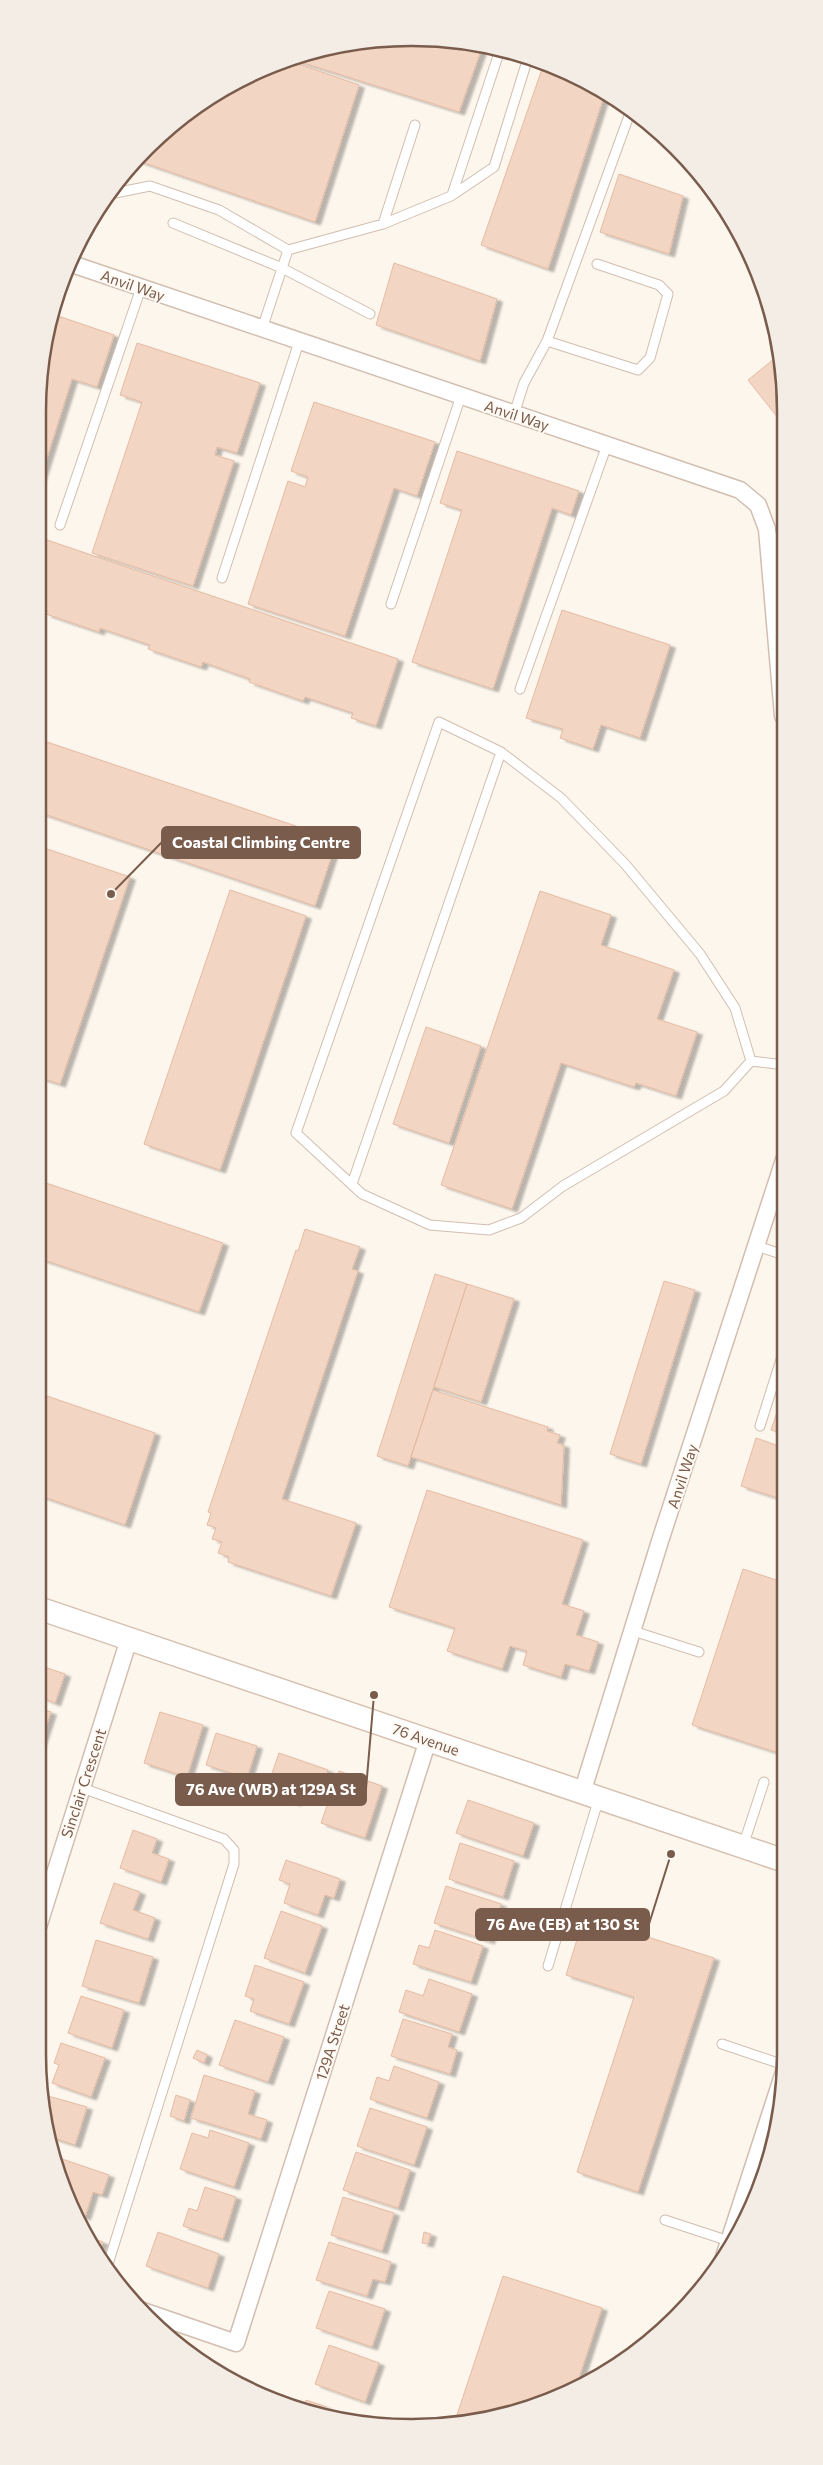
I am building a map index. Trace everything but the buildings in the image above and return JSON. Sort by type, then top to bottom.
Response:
[{"type":"main road","name":"76 Avenue","points":[[46,1611],[777,1858]]},
{"type":"street","name":"Anvil Way","points":[[77,266],[740,490],[758,505],[764,517],[777,582]]},
{"type":"street","name":"Anvil Way","points":[[590,1795],[633,1631],[777,1182]]},
{"type":"street","name":"Sinclair Crescent","points":[[46,1902],[129,1639]]},
{"type":"street","name":"129A Street","points":[[158,2316],[236,2343],[428,1740]]},
{"type":"street","points":[[735,2223],[773,2105]]},
{"type":"lane","points":[[452,196],[498,57]]},
{"type":"lane","points":[[119,193],[150,186],[219,210],[288,250],[383,224],[452,196],[494,167],[526,65]]},
{"type":"lane","points":[[514,414],[524,383],[547,341],[628,118]]},
{"type":"lane","points":[[383,224],[415,125]]},
{"type":"lane","points":[[172,223],[282,268],[370,314]]},
{"type":"lane","points":[[262,329],[288,250]]},
{"type":"lane","points":[[547,341],[638,370],[650,358],[668,294],[659,285],[597,264]]},
{"type":"lane","points":[[60,525],[141,288]]},
{"type":"lane","points":[[222,578],[299,342]]},
{"type":"lane","points":[[391,604],[461,396]]},
{"type":"lane","points":[[520,689],[606,445]]},
{"type":"lane","points":[[770,544],[777,538]]},
{"type":"lane","points":[[439,722],[501,752],[561,798],[625,864],[700,954],[735,1008],[751,1061],[724,1091],[563,1186],[521,1218],[489,1230],[430,1224],[362,1194],[296,1133],[439,722]]},
{"type":"lane","points":[[352,1184],[501,752]]},
{"type":"lane","points":[[751,1061],[777,1064]]},
{"type":"lane","points":[[757,1246],[777,1253]]},
{"type":"lane","points":[[760,1426],[777,1372]]},
{"type":"lane","points":[[633,1631],[698,1652]]},
{"type":"lane","points":[[743,1847],[764,1782]]},
{"type":"lane","points":[[82,1788],[224,1839],[234,1850],[234,1864],[110,2258]]},
{"type":"lane","points":[[548,1966],[590,1795]]},
{"type":"lane","points":[[722,2044],[777,2063]]},
{"type":"lane","points":[[665,2220],[725,2240]]},
{"type":"place","name":"Coastal Climbing Centre","points":[[111,894]]},
{"type":"place","name":"76 Ave (WB) at 129A St","points":[[374,1695]]},
{"type":"place","name":"76 Ave (EB) at 130 St","points":[[671,1854]]}]
